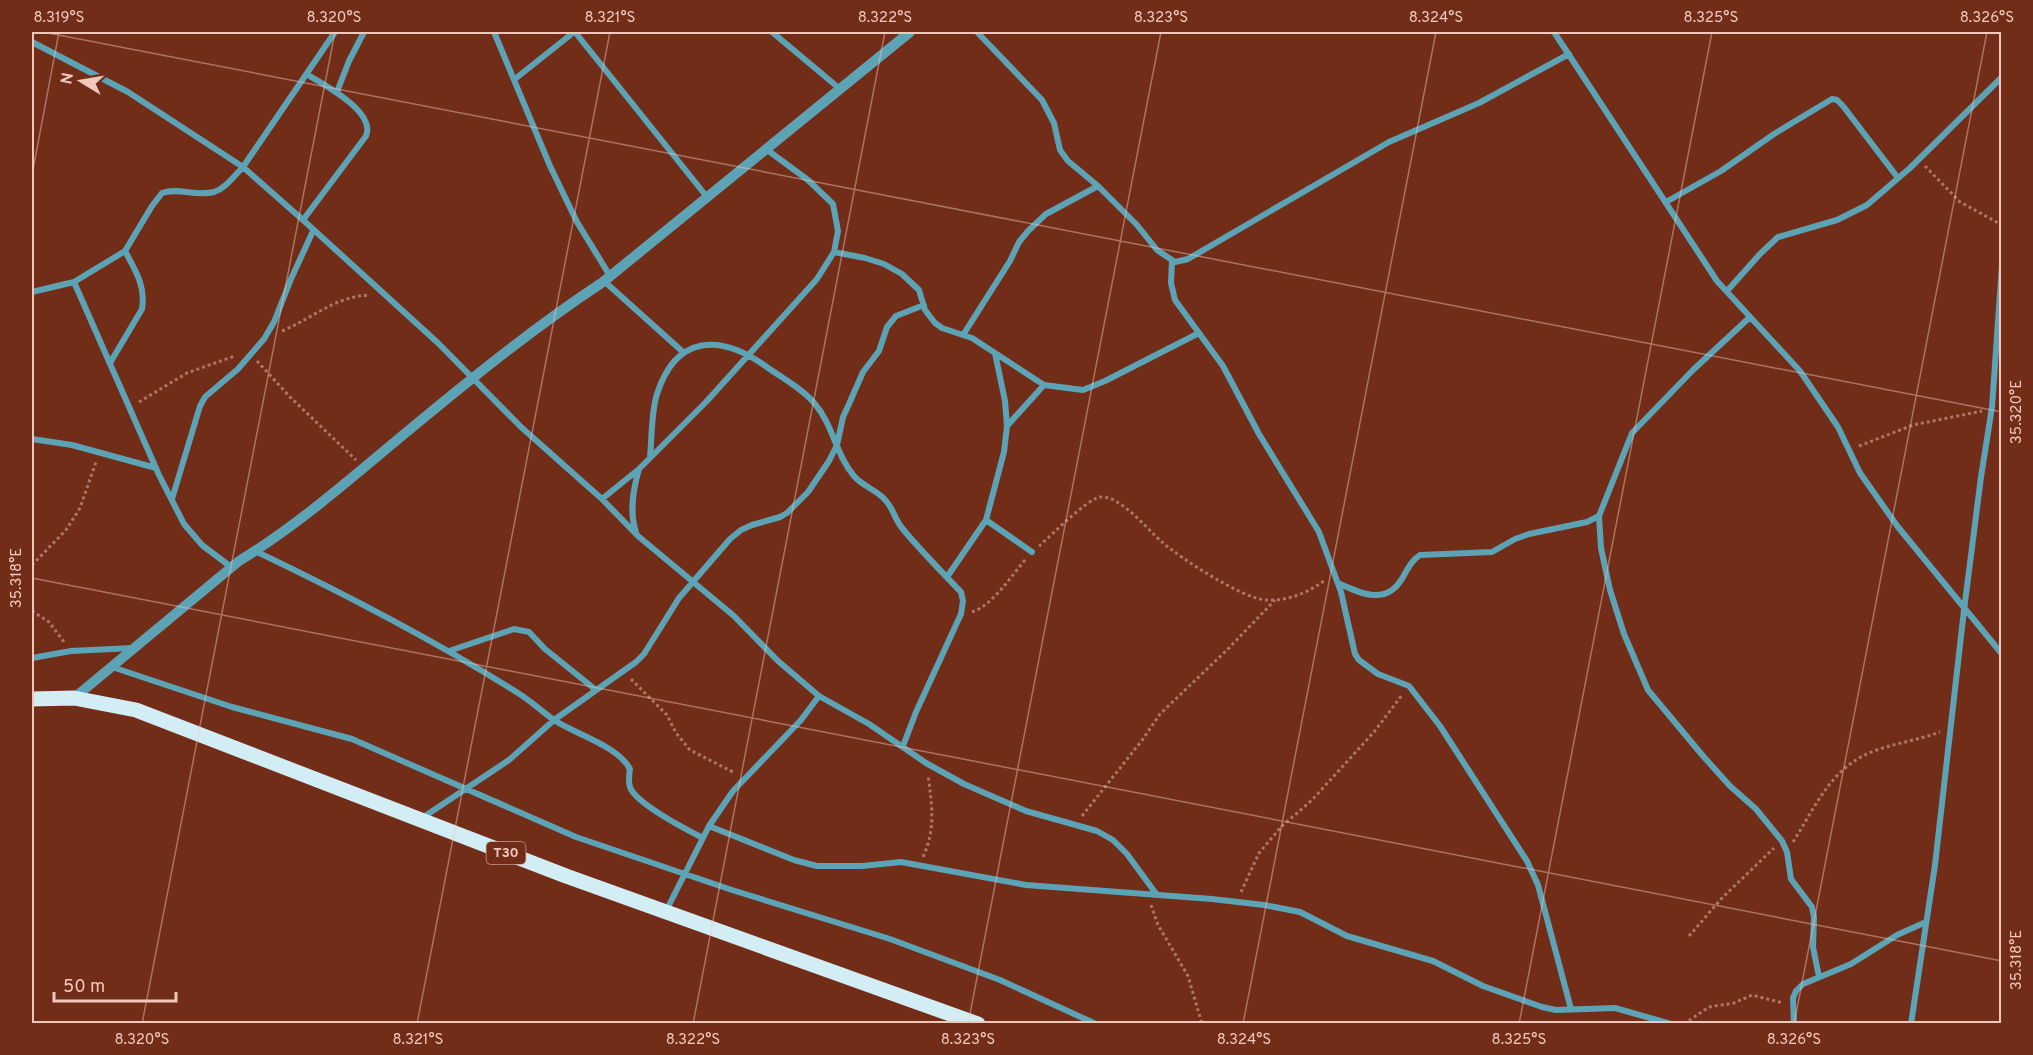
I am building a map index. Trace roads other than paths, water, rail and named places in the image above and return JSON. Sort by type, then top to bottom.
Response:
[{"type":"main road","name":"T30","points":[[32,699],[74,698],[136,710],[556,872],[978,1023]]},
{"type":"street","points":[[32,292],[74,282],[125,251],[162,193],[215,192],[225,186],[243,167],[308,75],[335,32]]},
{"type":"street","points":[[338,92],[349,61],[364,32]]},
{"type":"street","points":[[494,32],[559,185],[607,279],[683,352]]},
{"type":"street","points":[[515,79],[575,32],[707,197]]},
{"type":"street","points":[[772,32],[840,89]]},
{"type":"street","points":[[74,698],[231,567],[363,468],[472,378],[571,303],[607,279],[910,32]]},
{"type":"street","points":[[977,32],[1042,100],[1054,123],[1060,150],[1068,161],[1098,186],[1137,225],[1157,250],[1172,261],[1181,262],[1389,142],[1479,103],[1569,54]]},
{"type":"street","points":[[1554,32],[1717,281],[1800,371],[1838,427],[1860,473],[1898,527],[2001,654]]},
{"type":"street","points":[[32,42],[128,92],[243,167],[384,294],[521,427],[602,499],[638,536],[734,616],[778,661],[819,696],[964,784],[1026,811],[1096,831],[1113,840],[1127,854],[1156,895]]},
{"type":"street","points":[[303,220],[369,129],[367,122],[352,104],[338,92],[308,75]]},
{"type":"street","points":[[1727,291],[1778,237],[1837,220],[1866,205],[1918,160],[2001,77]]},
{"type":"street","points":[[1666,202],[1721,171],[1773,134],[1832,99],[1837,100],[1843,106],[1898,178]]},
{"type":"street","points":[[602,499],[639,469],[706,402],[817,279],[834,252],[838,231],[833,204],[808,180],[766,149]]},
{"type":"street","points":[[963,334],[1010,261],[1019,242],[1029,231],[1046,214],[1098,186]]},
{"type":"street","points":[[172,500],[200,405],[205,397],[230,377],[264,339],[274,322],[313,231]]},
{"type":"street","points":[[110,363],[142,309],[144,299],[144,290],[125,251]]},
{"type":"street","points":[[834,252],[874,261],[902,274],[919,290],[929,317],[935,323],[942,328],[963,334],[1044,385],[1083,390],[1199,333]]},
{"type":"street","points":[[1172,261],[1172,292],[1175,300],[1223,366],[1259,434],[1319,532],[1329,554],[1359,660],[1378,674],[1409,686],[1440,726],[1527,861],[1538,885],[1571,1009]]},
{"type":"street","points":[[1911,1023],[1992,407],[2001,265]]},
{"type":"street","points":[[74,282],[156,468],[184,524],[202,545],[231,567]]},
{"type":"street","points":[[420,819],[509,760],[554,720],[624,671],[644,654],[674,606],[730,539],[741,530],[780,517],[794,507],[819,477],[837,445],[846,411],[863,372],[879,351],[887,327],[896,316],[924,305]]},
{"type":"street","points":[[1750,316],[1632,433],[1599,516],[1601,548],[1610,590],[1624,634],[1648,690],[1703,756],[1730,786],[1756,809],[1782,841],[1787,852],[1791,879],[1812,907],[1813,946],[1819,977]]},
{"type":"street","points":[[650,457],[657,394],[667,373],[683,352],[709,343],[732,347],[749,354],[815,404],[854,477],[888,502],[900,527],[961,592],[963,601],[961,614],[903,746]]},
{"type":"street","points":[[947,577],[986,520],[996,486],[1007,426],[1005,401],[995,353]]},
{"type":"street","points":[[1007,426],[1044,385]]},
{"type":"street","points":[[32,439],[72,445],[156,468]]},
{"type":"street","points":[[638,536],[633,524],[632,507],[634,485],[639,469]]},
{"type":"street","points":[[1338,583],[1370,595],[1382,595],[1392,591],[1399,584],[1409,566],[1420,555],[1492,552],[1522,537],[1587,522],[1599,516]]},
{"type":"street","points":[[986,520],[1032,552]]},
{"type":"street","points":[[255,551],[354,598],[449,651],[523,696],[554,720],[622,758],[630,769],[628,779],[633,794],[673,822],[703,838]]},
{"type":"street","points":[[449,651],[513,629],[522,629],[529,632],[545,649],[596,690]]},
{"type":"street","points":[[32,658],[71,651],[132,648]]},
{"type":"street","points":[[112,667],[232,706],[352,740],[576,837],[890,939],[1000,980],[1096,1023]]},
{"type":"street","points":[[666,912],[709,826],[733,791],[801,720],[819,696]]},
{"type":"street","points":[[709,826],[794,860],[817,866],[862,866],[901,862],[1026,885],[1236,902],[1300,912],[1347,936],[1433,961],[1483,986],[1542,1008],[1615,1008],[1671,1023]]},
{"type":"street","points":[[1794,1023],[1793,1006],[1796,991],[1803,984],[1851,964],[1897,935],[1926,922]]}]
